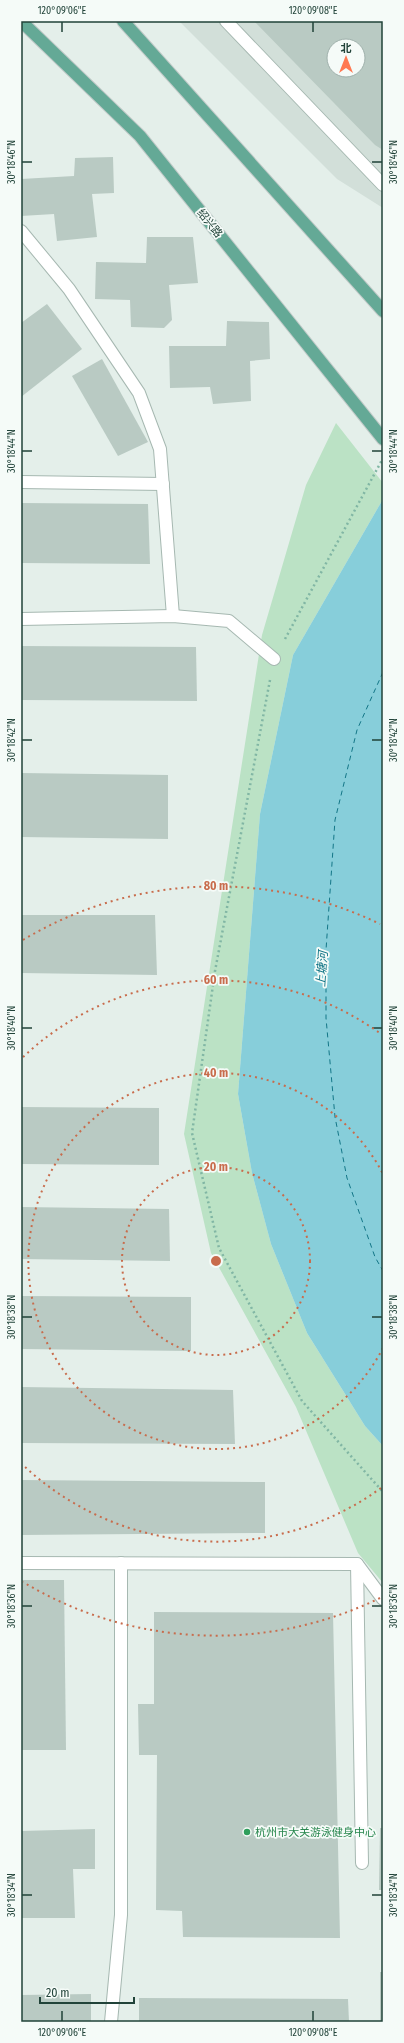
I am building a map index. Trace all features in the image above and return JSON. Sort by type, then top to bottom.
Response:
[{"type":"main road","name":"绍兴路","points":[[21,21],[140,136],[383,439]]},
{"type":"main road","points":[[123,21],[383,310]]},
{"type":"lane","points":[[226,21],[383,185]]},
{"type":"lane","points":[[21,231],[69,289],[139,393],[160,449],[174,616]]},
{"type":"lane","points":[[21,482],[163,484]]},
{"type":"lane","points":[[21,619],[174,616],[229,621],[274,659]]},
{"type":"lane","points":[[21,1563],[357,1564]]},
{"type":"lane","points":[[111,2022],[121,1915],[121,1563]]},
{"type":"lane","points":[[357,1564],[383,1599]]},
{"type":"lane","points":[[357,1564],[362,1863]]},
{"type":"path","points":[[383,459],[274,659],[215,971],[192,1133],[219,1248],[302,1401],[383,1492]]},
{"type":"shaded area","points":[[179,21],[383,21],[383,208],[337,179]]},
{"type":"green space","points":[[336,423],[383,483],[383,499],[293,655],[260,814],[238,1094],[252,1173],[271,1244],[307,1333],[365,1426],[383,1446],[383,1583],[358,1553],[296,1407],[211,1253],[184,1134],[262,635],[306,485]]},
{"type":"water","name":"上塘河","points":[[383,499],[383,1446],[365,1426],[307,1333],[271,1244],[252,1173],[238,1094],[260,814],[293,655]]},
{"type":"building","points":[[254,21],[383,21],[383,150],[375,145]]},
{"type":"building","points":[[113,157],[114,193],[92,194],[97,237],[57,241],[54,214],[21,216],[21,179],[74,176],[75,158]]},
{"type":"building","points":[[147,237],[193,237],[198,283],[169,285],[172,320],[164,328],[131,327],[130,300],[95,299],[96,262],[146,263]]},
{"type":"building","points":[[47,304],[82,349],[21,397],[21,323]]},
{"type":"building","points":[[227,321],[269,322],[270,359],[250,361],[251,401],[213,404],[210,387],[170,388],[169,346],[226,346]]},
{"type":"building","points":[[102,359],[148,442],[118,456],[72,376]]},
{"type":"building","points":[[21,503],[148,504],[150,564],[21,563]]},
{"type":"building","points":[[21,646],[196,647],[197,701],[21,700]]},
{"type":"building","points":[[21,773],[168,775],[168,839],[21,837]]},
{"type":"building","points":[[21,915],[155,915],[157,975],[21,973]]},
{"type":"building","points":[[21,1107],[159,1108],[159,1165],[21,1164]]},
{"type":"building","points":[[21,1207],[169,1209],[170,1261],[21,1259]]},
{"type":"building","points":[[21,1296],[191,1297],[191,1351],[21,1349]]},
{"type":"building","points":[[21,1387],[233,1390],[235,1444],[21,1443]]},
{"type":"building","points":[[21,1480],[265,1482],[265,1533],[21,1535]]},
{"type":"building","points":[[21,1580],[64,1580],[66,1750],[21,1750]]},
{"type":"building","name":"杭州市大关游泳健身中心","points":[[154,1612],[333,1613],[340,1938],[183,1937],[182,1911],[156,1910],[157,1755],[139,1755],[138,1704],[154,1704]]},
{"type":"building","points":[[380,1828],[383,1828],[383,1890],[379,1890]]},
{"type":"building","points":[[95,1829],[95,1869],[73,1869],[75,1918],[21,1918],[21,1831]]},
{"type":"building","points":[[380,1972],[383,1972],[383,2022],[380,2022]]},
{"type":"building","points":[[91,1994],[91,2022],[21,2022],[21,1995]]},
{"type":"building","points":[[139,1998],[348,1999],[349,2022],[139,2022]]},
{"type":"ferry route","points":[[383,672],[357,730],[335,820],[326,950],[326,1018],[335,1117],[347,1178],[375,1257],[383,1271]]},
{"type":"place","name":"杭州市大关游泳健身中心","points":[[247,1832]]}]
